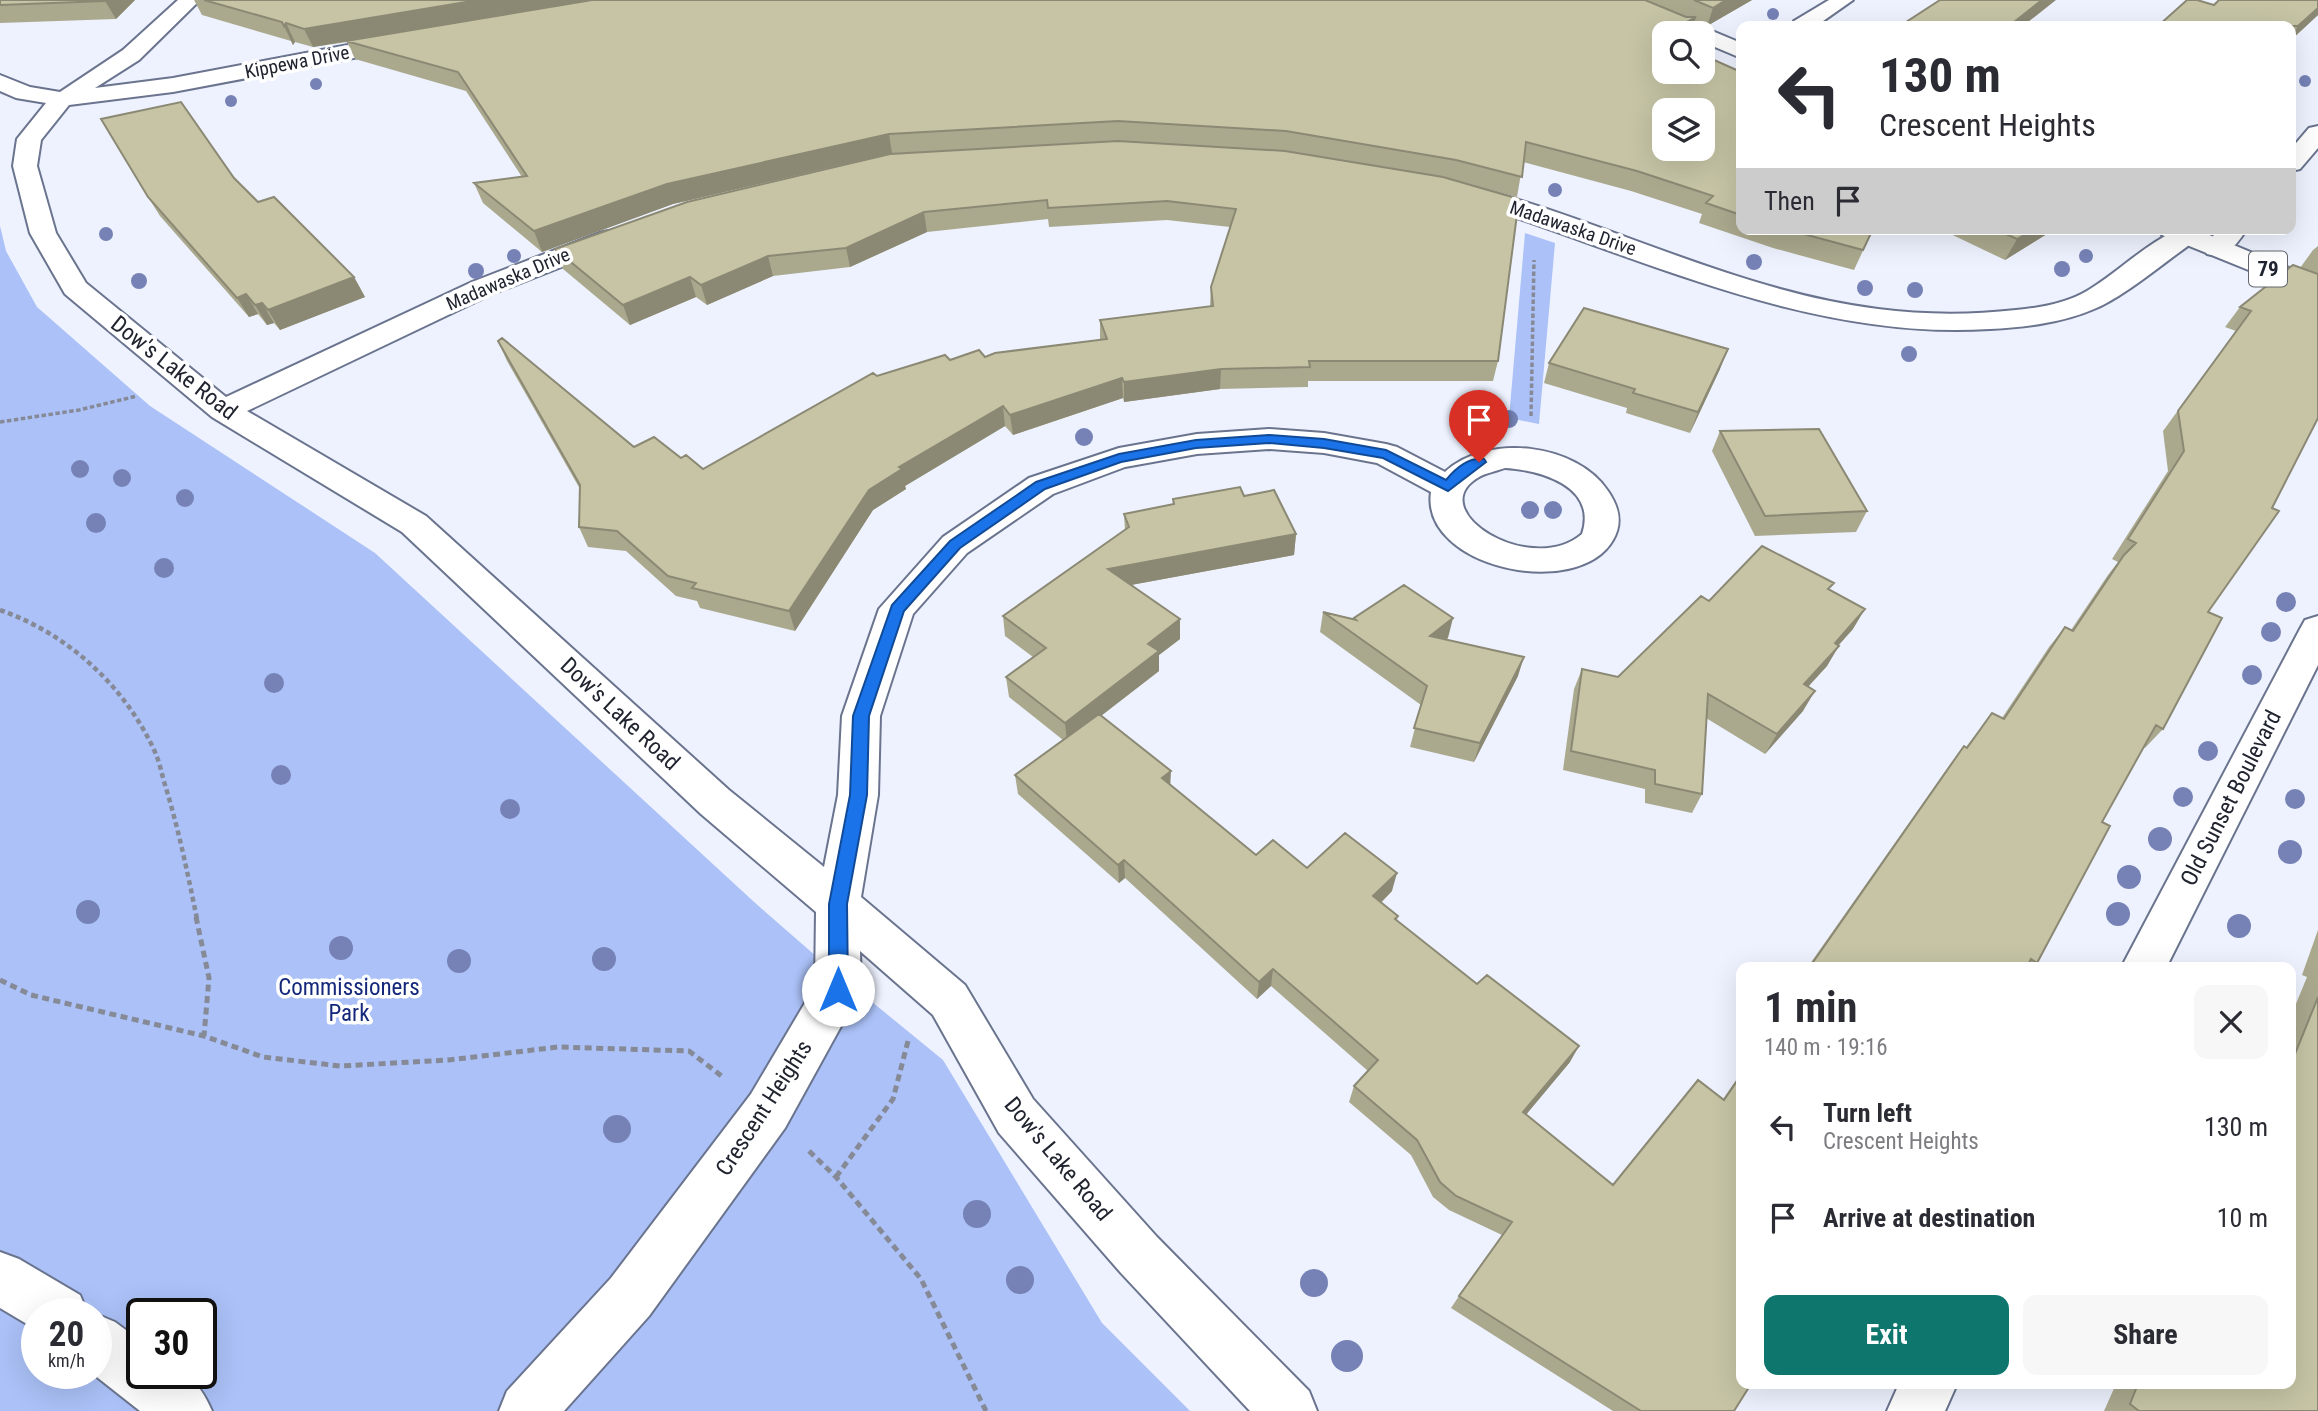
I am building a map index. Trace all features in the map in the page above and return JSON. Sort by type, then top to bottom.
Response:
[{"type":"street","name":"Dow's Lake Road","points":[[190,0],[131,55],[62,99],[29,139],[24,166],[43,233],[75,288],[223,410],[414,524],[715,802],[949,1000],[1016,1116],[1139,1255],[1289,1411]]},
{"type":"street","points":[[1620,0],[1670,21]]},
{"type":"street","points":[[1810,21],[1843,0]]},
{"type":"street","name":"Kippewa Drive","points":[[62,99],[173,85],[420,39]]},
{"type":"street","points":[[1715,40],[1736,49]]},
{"type":"street","points":[[0,82],[24,93],[62,99]]},
{"type":"street","points":[[2296,158],[2318,133]]},
{"type":"street","name":"Madawaska Drive","points":[[1443,187],[1540,214],[1733,284],[1810,304],[1874,316],[1934,323],[1991,323],[2047,314],[2091,301],[2175,235]]},
{"type":"street","name":"Madawaska Drive","points":[[223,410],[482,288],[635,230]]},
{"type":"street","name":"79","points":[[2199,235],[2226,239],[2318,290]]},
{"type":"street","name":"Crescent Heights","points":[[527,1411],[630,1297],[768,1111],[838,990],[838,904],[858,795],[861,716],[897,609],[955,545],[1041,486],[1119,458],[1196,444],[1269,439],[1324,443],[1386,454],[1448,487]]},
{"type":"street","points":[[1503,458],[1529,459],[1567,472],[1595,494],[1603,512],[1602,530],[1594,543],[1576,555],[1542,561],[1523,561],[1495,554],[1468,539],[1452,522],[1445,504],[1448,487],[1460,472],[1479,462],[1503,458]]},
{"type":"street","name":"Old Sunset Boulevard","points":[[2146,962],[2318,629]]},
{"type":"street","points":[[0,1278],[34,1298]]},
{"type":"street","points":[[112,1354],[184,1411]]},
{"type":"street","points":[[1915,1411],[1926,1389]]},
{"type":"path","points":[[1529,459],[1535,229],[1540,214]]},
{"type":"path","points":[[0,422],[79,410],[190,383]]},
{"type":"path","points":[[0,610],[17,616],[69,644],[118,692],[155,752],[178,828],[209,978],[204,1036]]},
{"type":"path","points":[[0,980],[32,995],[204,1036],[263,1057],[340,1066],[449,1060],[558,1047],[689,1051],[768,1111],[835,1177],[921,1279],[986,1411]]},
{"type":"path","points":[[835,1177],[893,1099],[910,1035]]},
{"type":"green space","name":"Commissioners Park","points":[[0,226],[6,251],[37,307],[150,406],[375,553],[753,901],[943,1060],[1102,1323],[1190,1411],[0,1411]]},
{"type":"green space","points":[[1525,233],[1555,243],[1539,424],[1509,418]]},
{"type":"building","points":[[0,0],[106,0],[0,5]]},
{"type":"building","points":[[204,0],[478,0],[304,29],[286,23],[284,26],[282,22]]},
{"type":"building","points":[[592,0],[1645,0],[1686,17],[1696,17],[1689,21],[1652,21],[1652,84],[1715,84],[1715,60],[1736,70],[1736,213],[1706,203],[1713,196],[1637,171],[1526,142],[1522,177],[1456,160],[1286,131],[1118,121],[889,134],[667,184],[534,231],[474,183],[527,176],[458,72],[346,41]]},
{"type":"building","points":[[1694,0],[1726,0],[1713,8]]},
{"type":"building","points":[[1940,0],[2042,0],[2015,21],[1908,21]]},
{"type":"building","points":[[2187,0],[2214,5],[2219,0],[2318,0],[2318,8],[2298,26],[2296,21],[2164,21]]},
{"type":"building","points":[[181,102],[234,178],[258,202],[274,197],[354,277],[268,310],[262,303],[255,305],[246,294],[237,298],[148,197],[101,119]]},
{"type":"building","points":[[1118,141],[1285,151],[1443,177],[1519,199],[1498,361],[1309,361],[1310,367],[1221,369],[1124,382],[1122,378],[1010,415],[1003,406],[899,467],[902,469],[869,490],[789,611],[692,588],[696,583],[668,576],[617,531],[579,527],[580,485],[498,341],[502,338],[634,447],[654,437],[681,458],[686,455],[703,469],[873,373],[877,376],[945,355],[950,360],[979,350],[985,357],[995,353],[1107,339],[1100,320],[1213,306],[1211,287],[1236,209],[1167,201],[1048,208],[1047,200],[924,212],[846,248],[768,256],[701,285],[690,277],[623,305],[555,249],[687,202],[890,154]]},
{"type":"building","points":[[1807,235],[1870,235],[1863,250]]},
{"type":"building","points":[[2008,235],[2024,235],[2017,239]]},
{"type":"building","points":[[2293,265],[2318,274],[2318,418],[2272,508],[2279,511],[2208,612],[2222,618],[2163,729],[2156,725],[2102,822],[2110,826],[2038,962],[2031,959],[2029,962],[1813,962],[1964,746],[1967,748],[1992,713],[2004,719],[2065,627],[2073,631],[2124,555],[2136,543],[2128,539],[2184,451],[2178,411],[2251,311],[2240,307]]},
{"type":"building","points":[[1584,308],[1728,349],[1698,412],[1633,393],[1635,389],[1549,363]]},
{"type":"building","points":[[1819,429],[1867,511],[1765,516],[1720,431]]},
{"type":"building","points":[[1240,487],[1244,496],[1274,490],[1296,534],[1108,569],[1180,619],[1148,644],[1159,651],[1065,723],[1006,677],[1046,648],[1003,616],[1129,527],[1124,514],[1174,504],[1173,499]]},
{"type":"building","points":[[1762,546],[1834,583],[1828,589],[1865,609],[1835,643],[1839,646],[1804,684],[1815,691],[1777,734],[1708,694],[1702,794],[1655,784],[1655,770],[1571,751],[1582,669],[1618,677],[1701,596],[1709,601]]},
{"type":"building","points":[[1404,585],[1453,618],[1430,636],[1524,657],[1480,743],[1414,728],[1427,686],[1323,612],[1356,620],[1354,618]]},
{"type":"building","points":[[1099,714],[1171,771],[1162,778],[1256,855],[1273,840],[1307,868],[1345,833],[1397,873],[1373,896],[1398,916],[1395,919],[1477,984],[1487,975],[1579,1046],[1523,1112],[1613,1185],[1698,1080],[1724,1100],[1736,1082],[1736,1389],[1748,1389],[1734,1411],[1641,1411],[1459,1296],[1512,1222],[1456,1196],[1440,1182],[1417,1140],[1354,1086],[1378,1060],[1273,969],[1259,982],[1124,860],[1118,865],[1015,775]]},
{"type":"building","points":[[2318,997],[2318,1411],[2139,1411],[2130,1404],[2136,1389],[2296,1389],[2296,1052]]},
{"type":"route","points":[[838,990],[838,904],[858,795],[861,716],[897,609],[955,545],[1041,486],[1119,458],[1196,444],[1269,439],[1324,443],[1386,454],[1448,487],[1460,472],[1479,462]]}]
